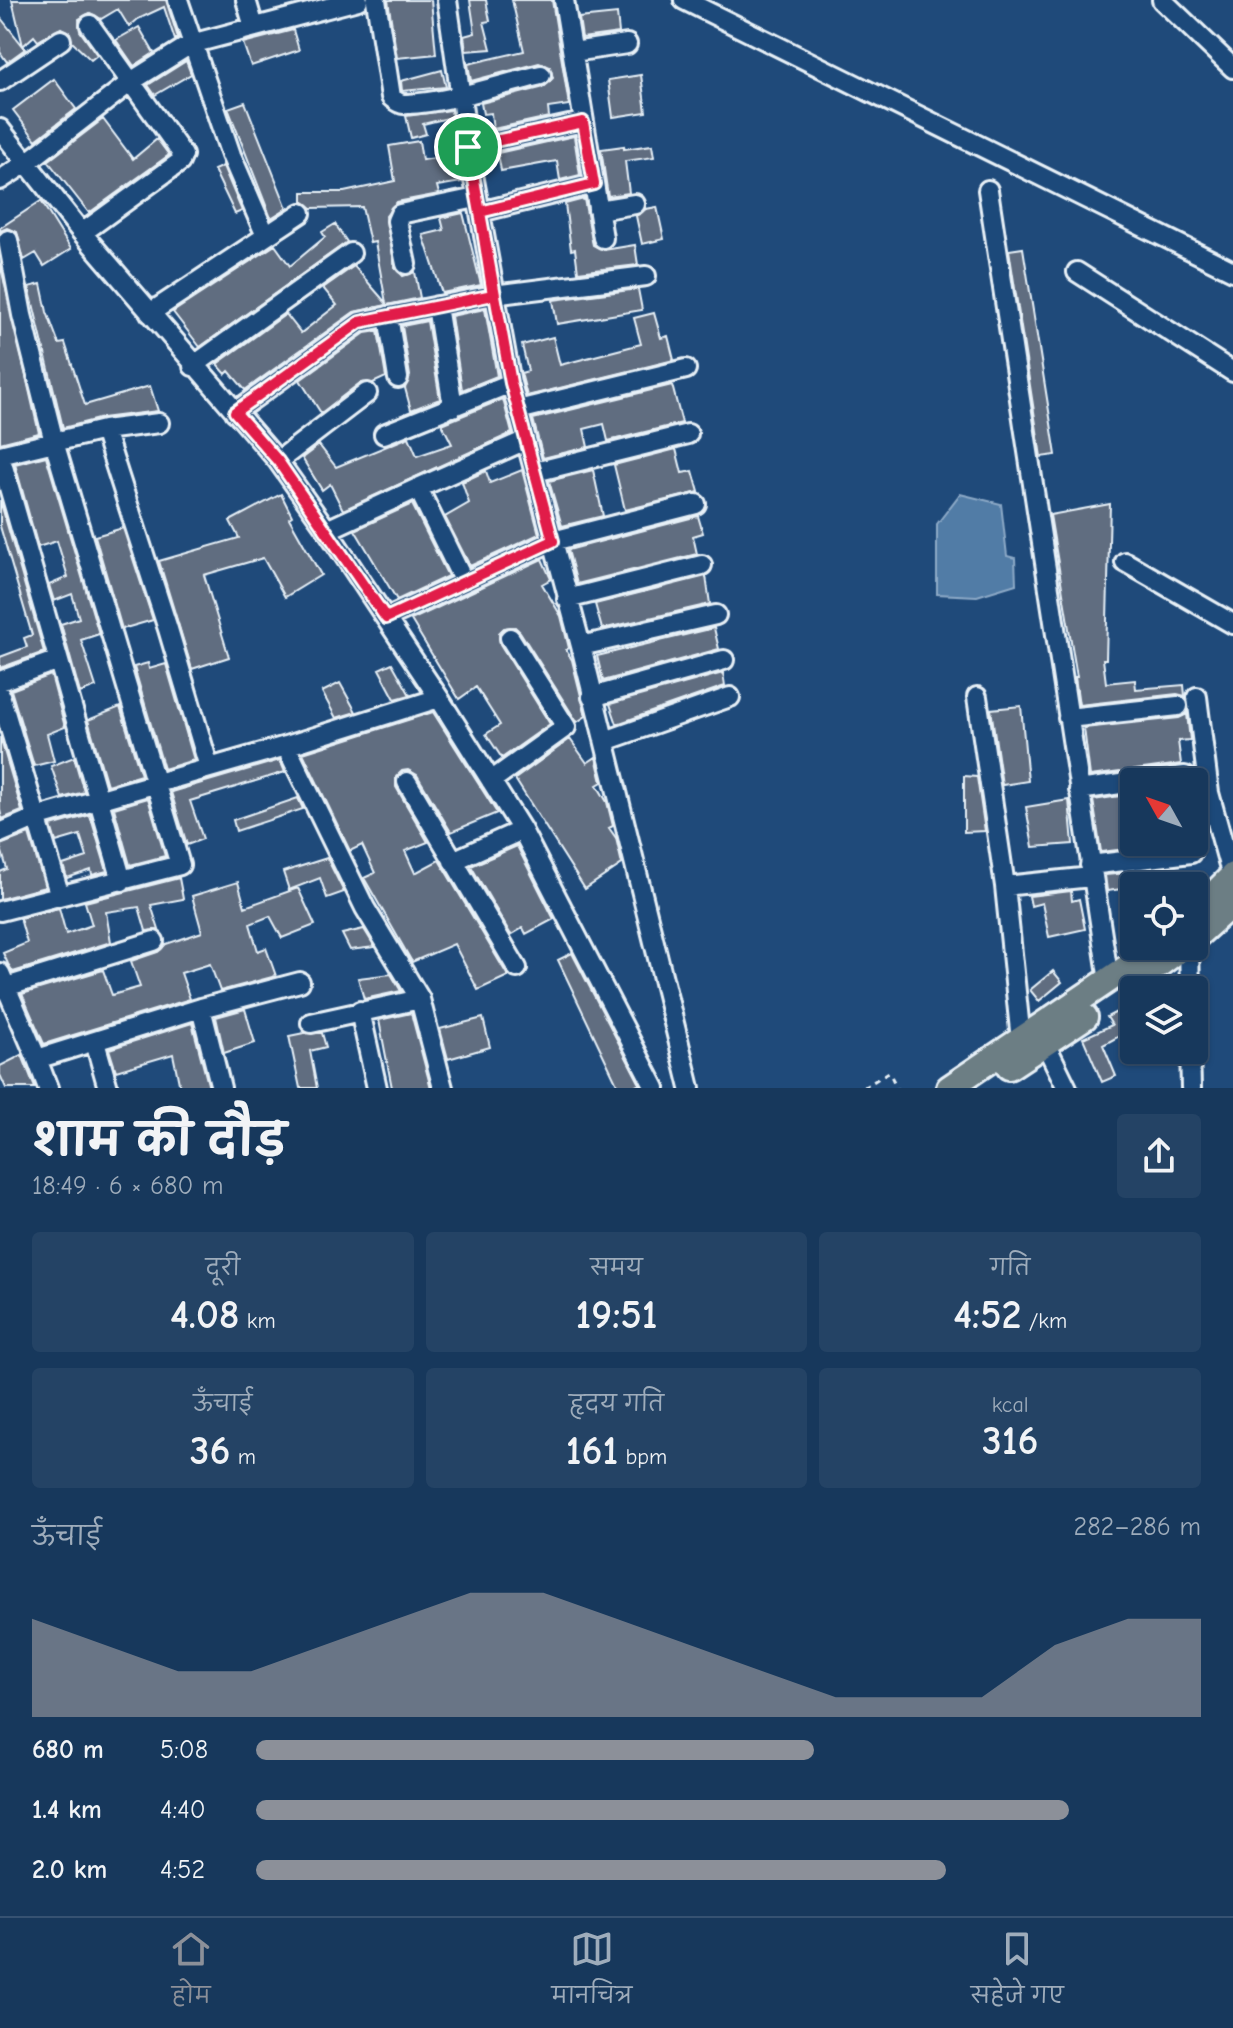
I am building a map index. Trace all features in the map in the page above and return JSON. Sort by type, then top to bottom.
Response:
[{"type":"main road","points":[[1208,900],[1232,876]]},
{"type":"main road","points":[[1208,925],[1233,903]]},
{"type":"main road","points":[[949,1088],[1139,960]]},
{"type":"main road","points":[[976,1088],[1046,1045],[1167,960]]},
{"type":"street","points":[[178,0],[235,165],[266,236]]},
{"type":"street","points":[[246,0],[254,27]]},
{"type":"street","points":[[0,180],[132,81],[191,44],[254,27],[302,7],[358,0]]},
{"type":"street","points":[[376,0],[391,97],[398,103],[459,95],[541,75]]},
{"type":"street","points":[[447,0],[459,95],[511,383],[581,646],[690,1088]]},
{"type":"street","points":[[564,0],[603,238]]},
{"type":"street","points":[[684,0],[1233,271]]},
{"type":"street","points":[[1162,0],[1233,68]]},
{"type":"street","points":[[82,233],[180,162],[183,155],[90,25]]},
{"type":"street","points":[[0,81],[61,40]]},
{"type":"street","points":[[573,52],[627,44]]},
{"type":"street","points":[[468,147],[583,122]]},
{"type":"street","points":[[0,129],[25,164],[193,366],[278,461],[327,530],[522,830],[655,1088]]},
{"type":"street","points":[[406,264],[397,221],[400,214],[478,205],[594,184]]},
{"type":"street","points":[[988,190],[1109,981]]},
{"type":"street","points":[[598,210],[635,204]]},
{"type":"street","points":[[150,313],[301,213]]},
{"type":"street","points":[[0,911],[59,893],[122,881],[180,865],[153,784],[54,442],[22,315],[8,240]]},
{"type":"street","points":[[193,366],[351,253]]},
{"type":"street","points":[[1077,272],[1233,372]]},
{"type":"street","points":[[235,412],[352,326],[493,295],[646,276]]},
{"type":"street","points":[[437,306],[453,407]]},
{"type":"street","points":[[388,316],[398,378]]},
{"type":"street","points":[[518,410],[686,369]]},
{"type":"street","points":[[384,434],[511,383]]},
{"type":"street","points":[[278,461],[367,393]]},
{"type":"street","points":[[122,881],[0,456],[104,430],[159,423]]},
{"type":"street","points":[[104,430],[209,767]]},
{"type":"street","points":[[535,472],[688,434]]},
{"type":"street","points":[[327,530],[526,440]]},
{"type":"street","points":[[418,488],[464,582]]},
{"type":"street","points":[[386,618],[553,541],[696,504]]},
{"type":"street","points":[[1125,562],[1233,624]]},
{"type":"street","points":[[567,599],[702,565]]},
{"type":"street","points":[[581,646],[716,615]]},
{"type":"street","points":[[491,781],[566,727],[510,638]]},
{"type":"street","points":[[0,681],[58,660]]},
{"type":"street","points":[[592,697],[724,660]]},
{"type":"street","points":[[0,695],[59,893]]},
{"type":"street","points":[[605,741],[730,697]]},
{"type":"street","points":[[977,697],[1005,886],[1021,1040]]},
{"type":"street","points":[[1197,697],[1209,793],[1232,876]]},
{"type":"street","points":[[0,833],[35,818],[286,746],[439,698]]},
{"type":"street","points":[[1068,718],[1178,706]]},
{"type":"street","points":[[286,746],[365,908],[420,999],[443,1088]]},
{"type":"street","points":[[407,782],[517,968]]},
{"type":"street","points":[[1079,790],[1120,784]]},
{"type":"street","points":[[453,861],[522,830]]},
{"type":"street","points":[[1005,886],[1174,856]]},
{"type":"street","points":[[48,1088],[3,980],[154,941]]},
{"type":"street","points":[[37,1059],[201,1008],[300,982]]},
{"type":"street","points":[[311,1023],[420,999]]},
{"type":"street","points":[[201,1008],[221,1088]]},
{"type":"street","points":[[360,1011],[377,1088]]},
{"type":"street","points":[[95,1042],[108,1088]]},
{"type":"street","points":[[1046,1045],[1067,1088]]},
{"type":"street","points":[[1190,1064],[1191,1088]]},
{"type":"path","points":[[863,1088],[889,1072],[897,1088]]},
{"type":"water","points":[[960,494],[1001,504],[1007,556],[1015,558],[1016,584],[977,596],[937,594],[937,524]]},
{"type":"building","points":[[12,0],[166,0],[178,38],[175,40],[164,7],[138,19],[129,27],[118,9],[101,19],[90,13],[79,19],[80,31],[97,55],[91,60],[72,42],[70,33],[61,28],[38,41],[34,36],[23,46]]},
{"type":"building","points":[[388,0],[431,0],[436,54],[397,58]]},
{"type":"building","points":[[470,0],[486,0],[490,21],[484,22],[491,49],[466,51],[464,36],[475,33]]},
{"type":"building","points":[[512,0],[552,0],[569,105],[548,108],[549,117],[493,129],[491,113],[483,114],[481,103],[544,87],[553,78],[550,67],[539,63],[471,81],[468,64],[524,51]]},
{"type":"building","points":[[617,14],[619,33],[582,38],[579,18]]},
{"type":"building","points":[[0,17],[25,49],[7,62],[0,52]]},
{"type":"building","points":[[139,27],[154,53],[134,66],[116,40]]},
{"type":"building","points":[[293,30],[299,50],[251,66],[243,43]]},
{"type":"building","points":[[186,61],[191,74],[155,95],[148,85]]},
{"type":"building","points":[[442,70],[446,87],[402,91],[401,81]]},
{"type":"building","points":[[641,75],[646,112],[613,117],[608,80]]},
{"type":"building","points":[[54,79],[76,109],[36,140],[13,110]]},
{"type":"building","points":[[245,102],[287,208],[271,218],[228,108]]},
{"type":"building","points":[[451,110],[452,117],[423,124],[426,134],[411,138],[406,116]]},
{"type":"building","points":[[103,119],[133,159],[157,139],[169,155],[89,213],[48,161]]},
{"type":"building","points":[[574,136],[580,175],[560,180],[557,161],[501,171],[498,153]]},
{"type":"building","points":[[419,141],[422,160],[457,155],[462,182],[437,186],[439,194],[397,202],[386,216],[395,267],[403,276],[415,272],[420,298],[354,312],[245,390],[229,371],[226,374],[217,364],[286,314],[301,333],[337,305],[323,288],[354,266],[386,303],[375,242],[370,243],[362,207],[312,208],[303,201],[303,192],[344,192],[395,181],[389,146]]},
{"type":"building","points":[[652,145],[654,157],[625,161],[629,193],[608,196],[601,149]]},
{"type":"building","points":[[223,166],[242,211],[235,214],[214,170]]},
{"type":"building","points":[[584,199],[593,245],[604,250],[635,245],[638,265],[578,272],[575,249],[571,250],[565,204]]},
{"type":"building","points":[[41,201],[71,249],[44,266],[36,253],[24,260],[17,232],[7,228],[0,231],[0,228]]},
{"type":"building","points":[[657,207],[664,239],[642,244],[636,216],[646,209]]},
{"type":"building","points":[[463,213],[481,285],[442,293],[423,235],[444,230],[441,218]]},
{"type":"building","points":[[335,224],[347,242],[200,347],[173,312],[275,245],[290,266],[325,237],[322,232]]},
{"type":"building","points":[[1023,248],[1056,455],[1041,457],[1009,250]]},
{"type":"building","points":[[0,263],[39,433],[0,443]]},
{"type":"building","points":[[41,284],[47,312],[59,344],[65,343],[85,405],[150,386],[158,411],[102,418],[63,428],[29,287]]},
{"type":"building","points":[[638,289],[642,310],[557,324],[553,300]]},
{"type":"building","points":[[485,309],[497,376],[462,390],[451,316]]},
{"type":"building","points":[[654,313],[661,338],[668,336],[674,360],[527,396],[521,373],[528,371],[522,345],[553,337],[560,365],[641,344],[634,318]]},
{"type":"building","points":[[427,321],[440,399],[411,410],[405,388],[410,376],[402,326]]},
{"type":"building","points":[[378,331],[386,377],[373,383],[360,383],[321,413],[300,380],[365,333]]},
{"type":"building","points":[[672,385],[682,423],[608,441],[604,424],[584,429],[588,447],[543,458],[533,419]]},
{"type":"building","points":[[503,399],[512,433],[343,510],[330,484],[322,490],[302,458],[319,445],[336,467],[409,437],[417,456],[452,444],[442,424]]},
{"type":"building","points":[[676,449],[682,473],[693,471],[699,492],[625,510],[614,465]]},
{"type":"building","points":[[46,456],[99,634],[81,640],[96,687],[80,693],[61,624],[79,618],[72,594],[54,601],[49,585],[68,577],[57,541],[38,547],[15,464]]},
{"type":"building","points":[[522,470],[539,534],[470,566],[445,517],[469,503],[462,482],[486,471],[490,483]]},
{"type":"building","points":[[593,470],[603,516],[562,526],[549,481]]},
{"type":"building","points":[[281,494],[292,516],[289,518],[321,575],[285,597],[263,558],[204,575],[229,657],[192,669],[159,561],[239,538],[230,521]]},
{"type":"building","points":[[0,500],[44,652],[0,668],[0,657],[27,647],[24,638],[32,635],[0,526]]},
{"type":"building","points":[[412,504],[448,576],[397,600],[355,530]]},
{"type":"building","points":[[1110,504],[1106,659],[1103,659],[1106,683],[1135,680],[1136,689],[1184,685],[1185,696],[1177,694],[1079,705],[1050,515]]},
{"type":"building","points":[[698,516],[703,533],[693,536],[697,554],[577,584],[568,550]]},
{"type":"building","points":[[123,528],[153,620],[122,629],[95,536]]},
{"type":"building","points":[[542,559],[551,579],[542,584],[561,616],[569,648],[566,650],[572,660],[586,716],[577,722],[520,632],[515,627],[504,628],[499,633],[500,644],[550,724],[502,758],[486,734],[500,725],[476,687],[459,699],[411,620]]},
{"type":"building","points":[[706,576],[710,604],[602,629],[595,604]]},
{"type":"building","points":[[714,628],[719,649],[603,681],[597,656]]},
{"type":"building","points":[[148,663],[149,669],[166,664],[194,760],[164,769],[134,667]]},
{"type":"building","points":[[392,663],[410,695],[395,699],[379,669]]},
{"type":"building","points":[[723,673],[725,686],[617,724],[610,704]]},
{"type":"building","points":[[51,675],[65,727],[47,734],[54,761],[34,766],[11,690]]},
{"type":"building","points":[[340,683],[356,712],[336,718],[322,692]]},
{"type":"building","points":[[1021,706],[1028,781],[1002,785],[991,709]]},
{"type":"building","points":[[120,707],[141,775],[107,785],[88,720]]},
{"type":"building","points":[[433,712],[497,813],[451,832],[417,775],[408,770],[402,771],[396,777],[396,787],[428,842],[405,851],[415,873],[439,860],[508,976],[478,990],[454,944],[412,962],[364,878],[375,873],[362,845],[350,851],[303,753]]},
{"type":"building","points":[[1187,714],[1190,740],[1178,741],[1181,764],[1120,768],[1120,772],[1090,776],[1084,728],[1179,718]]},
{"type":"building","points":[[0,737],[22,811],[2,819],[0,810]]},
{"type":"building","points":[[570,739],[587,763],[596,757],[602,782],[597,785],[607,802],[613,826],[609,828],[616,838],[622,864],[585,889],[515,779]]},
{"type":"building","points":[[74,757],[84,792],[62,798],[51,766]]},
{"type":"building","points":[[280,760],[285,772],[190,801],[203,839],[187,845],[171,792]]},
{"type":"building","points":[[964,776],[977,777],[985,831],[964,832]]},
{"type":"building","points":[[1120,796],[1120,850],[1101,852],[1093,800]]},
{"type":"building","points":[[148,798],[165,856],[130,865],[114,808]]},
{"type":"building","points":[[298,798],[303,809],[236,831],[233,820]]},
{"type":"building","points":[[1069,800],[1073,844],[1033,847],[1026,807]]},
{"type":"building","points":[[90,815],[107,871],[92,875],[91,870],[67,878],[63,865],[87,857],[80,835],[56,842],[51,826]]},
{"type":"building","points":[[29,834],[45,887],[0,899],[0,872],[7,869],[0,845]]},
{"type":"building","points":[[517,846],[554,919],[526,934],[523,928],[511,935],[471,866]]},
{"type":"building","points":[[327,858],[344,892],[327,898],[320,878],[289,890],[283,872]]},
{"type":"building","points":[[1120,874],[1120,889],[1107,891],[1105,875]]},
{"type":"building","points":[[179,878],[183,899],[151,905],[159,930],[146,931],[139,907],[106,912],[111,942],[13,972],[8,964],[3,953],[27,943],[20,918],[59,908],[66,934],[92,925],[85,902]]},
{"type":"building","points":[[238,882],[245,907],[298,888],[315,925],[282,938],[270,916],[250,924],[258,951],[266,948],[276,976],[220,991],[210,964],[181,973],[190,999],[44,1044],[22,994],[103,970],[112,995],[140,987],[131,961],[158,952],[166,944],[202,932],[192,896]]},
{"type":"building","points":[[1071,891],[1072,901],[1079,899],[1085,929],[1049,937],[1042,903],[1031,906],[1029,896]]},
{"type":"building","points":[[364,929],[375,947],[350,950],[342,934]]},
{"type":"building","points":[[572,953],[640,1084],[632,1088],[619,1088],[558,960]]},
{"type":"building","points":[[1053,971],[1062,982],[1039,1001],[1030,990]]},
{"type":"building","points":[[391,974],[401,991],[364,999],[358,978]]},
{"type":"building","points":[[245,1009],[255,1043],[224,1053],[216,1017]]},
{"type":"building","points":[[1120,1010],[1120,1036],[1103,1045],[1116,1076],[1102,1082],[1083,1038],[1112,1025],[1107,1017]]},
{"type":"building","points":[[411,1013],[431,1088],[392,1088],[379,1020]]},
{"type":"building","points":[[483,1018],[490,1047],[448,1059],[440,1029]]},
{"type":"building","points":[[192,1023],[209,1088],[180,1088],[173,1054],[116,1071],[109,1049]]},
{"type":"building","points":[[322,1033],[326,1047],[310,1051],[317,1088],[300,1088],[289,1036]]},
{"type":"building","points":[[22,1055],[35,1088],[6,1088],[0,1066]]},
{"type":"route","points":[[468,147],[493,295],[511,383],[553,541],[386,618],[278,461],[235,412],[360,322],[493,295],[480,212],[594,184],[583,122],[468,147]]}]
